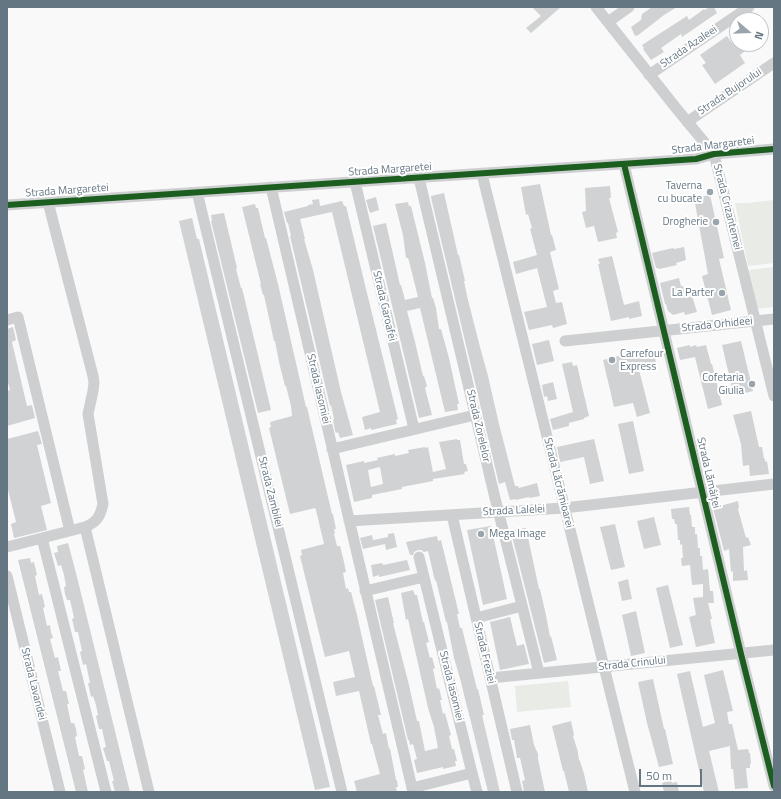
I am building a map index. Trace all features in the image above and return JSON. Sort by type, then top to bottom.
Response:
[{"type":"street","name":"Strada Crizantemei","points":[[596,7],[649,75],[714,154],[774,396]]},
{"type":"street","points":[[608,22],[629,7]]},
{"type":"street","name":"Strada Azaleei","points":[[649,75],[749,7]]},
{"type":"street","name":"Strada Bujorului","points":[[687,122],[774,63]]},
{"type":"street","name":"Strada Margaretei","points":[[7,205],[696,160],[714,154],[774,149]]},
{"type":"street","name":"Strada Lămâiței","points":[[624,164],[774,786]]},
{"type":"street","name":"Strada Lăcrămioarei","points":[[482,174],[635,792]]},
{"type":"street","name":"Strada Zorelelor","points":[[419,178],[498,512],[539,673]]},
{"type":"street","name":"Strada Garoafei","points":[[356,182],[414,429]]},
{"type":"street","name":"Strada Iasomiei","points":[[271,188],[412,790],[472,773]]},
{"type":"street","name":"Strada Zambilei","points":[[197,192],[342,792]]},
{"type":"street","points":[[7,546],[70,531],[92,524],[98,518],[103,504],[88,414],[93,391],[93,376],[48,202]]},
{"type":"street","points":[[7,320],[18,318],[70,531]]},
{"type":"street","name":"Strada Orhideei","points":[[565,341],[774,319]]},
{"type":"street","points":[[332,449],[475,415]]},
{"type":"street","name":"Strada Lalelei","points":[[349,521],[564,508],[774,484]]},
{"type":"street","name":"Strada Freziei","points":[[452,515],[517,792]]},
{"type":"street","points":[[85,527],[149,792]]},
{"type":"street","points":[[42,538],[106,792]]},
{"type":"street","name":"Strada Iasomiei","points":[[420,557],[477,792]]},
{"type":"street","name":"Strada Lavandei","points":[[7,576],[60,792]]},
{"type":"street","points":[[366,591],[424,577]]},
{"type":"street","points":[[476,618],[522,606]]},
{"type":"street","name":"Strada Crinului","points":[[490,678],[774,650]]},
{"type":"shaded area","points":[[774,200],[774,263],[748,266],[735,203]]},
{"type":"shaded area","points":[[774,267],[774,307],[755,309],[748,270]]},
{"type":"shaded area","points":[[568,681],[571,707],[517,712],[515,686]]},
{"type":"building","points":[[532,7],[561,7],[531,33],[526,28],[541,16]]},
{"type":"building","points":[[652,7],[677,7],[635,36],[631,27],[641,20],[642,14]]},
{"type":"building","points":[[709,7],[714,7],[717,13],[682,37],[681,34],[661,48],[664,52],[651,60],[643,49],[644,48],[642,45],[687,16],[689,20]]},
{"type":"building","points":[[727,36],[729,39],[729,52],[744,52],[740,55],[745,63],[715,84],[702,65],[706,63],[700,55]]},
{"type":"building","points":[[540,184],[551,235],[556,250],[550,252],[559,289],[553,291],[556,303],[562,302],[567,324],[553,328],[552,325],[529,330],[524,312],[547,307],[537,268],[516,274],[513,262],[537,255],[530,229],[532,228],[528,214],[526,215],[521,187]]},
{"type":"building","points":[[610,186],[611,198],[609,198],[618,232],[616,233],[617,238],[598,242],[594,226],[586,228],[582,212],[586,211],[585,188]]},
{"type":"building","points":[[444,193],[465,281],[467,296],[515,486],[518,486],[519,488],[537,483],[540,496],[510,500],[505,482],[499,484],[432,202],[431,196]]},
{"type":"building","points":[[710,195],[724,258],[719,259],[731,310],[712,315],[702,276],[708,274],[694,198]]},
{"type":"building","points":[[376,197],[379,210],[370,213],[366,200]]},
{"type":"building","points":[[319,199],[320,206],[342,201],[344,206],[346,206],[398,419],[396,420],[397,424],[365,430],[362,417],[380,412],[332,212],[300,219],[341,392],[353,435],[340,438],[338,432],[336,433],[335,431],[331,405],[330,406],[288,223],[284,212],[308,206],[313,204],[312,200]]},
{"type":"building","points":[[408,202],[409,206],[411,206],[432,298],[436,308],[439,329],[441,329],[449,358],[459,404],[457,404],[458,410],[445,412],[420,308],[407,311],[423,376],[427,386],[425,388],[432,415],[419,418],[373,226],[386,223],[400,285],[405,300],[418,297],[409,261],[408,258],[406,258],[403,235],[395,204]]},
{"type":"building","points":[[255,204],[256,208],[258,208],[278,284],[306,407],[333,514],[336,529],[334,529],[334,534],[337,546],[340,546],[344,562],[346,572],[343,573],[346,589],[348,588],[349,592],[351,592],[357,615],[381,715],[378,715],[383,734],[386,733],[389,749],[390,748],[397,780],[397,792],[357,792],[354,781],[380,774],[371,744],[359,691],[336,696],[333,682],[355,677],[349,651],[325,657],[300,556],[302,555],[301,550],[324,544],[316,510],[315,508],[290,514],[269,428],[271,427],[270,422],[292,416],[291,406],[242,207]]},
{"type":"building","points":[[224,213],[236,269],[242,288],[271,410],[258,413],[211,221],[211,215]]},
{"type":"building","points":[[192,218],[197,239],[199,239],[330,787],[315,790],[179,221]]},
{"type":"building","points":[[684,247],[686,260],[676,263],[677,265],[659,269],[656,268],[652,253]]},
{"type":"building","points":[[612,256],[624,305],[639,301],[642,316],[611,321],[598,259]]},
{"type":"building","points":[[679,278],[686,298],[692,296],[697,312],[685,315],[684,312],[673,315],[668,311],[660,283]]},
{"type":"building","points":[[13,327],[16,340],[12,342],[27,406],[32,405],[35,418],[7,426],[7,391],[10,390],[7,379],[7,329]]},
{"type":"building","points":[[549,340],[554,361],[537,365],[532,344]]},
{"type":"building","points":[[741,341],[753,391],[734,396],[722,345]]},
{"type":"building","points":[[690,345],[690,347],[696,345],[697,347],[706,345],[722,405],[708,409],[695,357],[680,360],[677,348]]},
{"type":"building","points":[[650,348],[652,354],[654,354],[656,362],[638,366],[650,413],[637,417],[633,403],[614,407],[603,360]]},
{"type":"building","points":[[572,362],[573,366],[577,365],[589,416],[569,423],[569,426],[553,430],[550,419],[573,412],[562,364]]},
{"type":"building","points":[[553,382],[557,399],[548,401],[547,396],[544,397],[542,385]]},
{"type":"building","points":[[751,411],[759,447],[762,447],[765,462],[767,461],[769,474],[750,476],[749,465],[743,466],[741,444],[733,415]]},
{"type":"building","points":[[633,421],[644,471],[629,474],[618,424]]},
{"type":"building","points":[[38,431],[42,444],[37,445],[51,503],[41,506],[47,530],[14,538],[11,524],[16,522],[7,486],[7,439]]},
{"type":"building","points":[[457,439],[460,440],[464,464],[466,464],[468,471],[464,472],[465,474],[433,479],[433,481],[402,487],[402,489],[372,495],[372,498],[354,502],[346,465],[378,460],[377,458],[409,453],[408,450],[428,447],[433,472],[446,469],[439,442]],"holes":[[[380,467],[383,484],[371,487],[368,470]]]},
{"type":"building","points":[[594,439],[604,481],[590,484],[584,457],[560,462],[557,447]]},
{"type":"building","points":[[738,501],[738,509],[746,538],[748,537],[751,545],[743,547],[744,571],[747,570],[748,580],[733,581],[733,571],[731,572],[729,549],[724,551],[713,508]]},
{"type":"building","points":[[689,507],[692,527],[695,527],[698,548],[700,548],[700,556],[702,556],[703,570],[708,569],[710,591],[713,591],[714,603],[708,603],[715,643],[696,647],[689,617],[696,615],[693,598],[703,597],[703,584],[692,585],[690,565],[682,566],[682,544],[680,545],[680,540],[678,540],[677,524],[675,524],[674,519],[672,519],[671,509]]},
{"type":"building","points":[[654,517],[661,545],[644,549],[637,521]]},
{"type":"building","points":[[615,524],[625,567],[611,570],[600,527]]},
{"type":"building","points":[[491,526],[507,599],[483,605],[467,530]]},
{"type":"building","points":[[526,528],[550,637],[551,636],[557,660],[544,663],[512,536],[514,536],[513,530]]},
{"type":"building","points":[[394,533],[397,547],[386,550],[385,544],[363,549],[360,538],[372,535],[373,540],[388,537],[388,534]]},
{"type":"building","points":[[437,536],[438,541],[441,540],[459,614],[457,614],[460,628],[462,628],[478,689],[484,715],[482,715],[500,792],[488,792],[454,658],[447,622],[428,551],[424,552],[418,550],[414,552],[413,555],[410,555],[406,542]]},
{"type":"building","points":[[68,543],[130,792],[115,792],[109,761],[107,761],[103,748],[106,747],[102,729],[99,729],[96,716],[98,715],[96,705],[93,696],[91,697],[86,664],[83,665],[78,632],[75,632],[70,600],[67,600],[65,594],[64,587],[66,586],[64,575],[61,565],[58,566],[54,553],[58,552],[57,546]]},
{"type":"building","points":[[30,558],[31,563],[34,562],[39,595],[42,594],[47,626],[50,625],[53,638],[50,639],[55,658],[58,657],[61,671],[58,671],[63,691],[66,691],[71,723],[74,723],[76,729],[77,736],[75,737],[79,756],[82,756],[85,769],[83,770],[88,792],[76,792],[18,560]]},
{"type":"building","points":[[407,560],[410,570],[373,577],[371,565],[382,563],[383,565]]},
{"type":"building","points":[[628,579],[632,599],[622,601],[618,582]]},
{"type":"building","points":[[668,585],[683,645],[670,648],[656,588]]},
{"type":"building","points":[[413,590],[415,595],[417,595],[424,622],[429,642],[426,643],[430,658],[432,657],[435,668],[433,669],[437,689],[439,688],[443,714],[445,713],[451,735],[449,736],[452,749],[454,749],[457,761],[455,761],[456,766],[443,769],[443,767],[417,773],[414,760],[417,759],[413,744],[410,745],[408,740],[375,600],[388,597],[393,623],[417,721],[419,721],[425,751],[438,748],[408,619],[406,620],[401,593]]},
{"type":"building","points":[[636,611],[645,653],[631,656],[622,615]]},
{"type":"building","points":[[510,617],[517,646],[524,644],[529,664],[500,670],[490,622]]},
{"type":"building","points":[[723,670],[733,711],[727,712],[729,724],[732,724],[738,750],[748,749],[750,753],[750,768],[746,768],[748,788],[735,789],[733,769],[731,769],[730,746],[709,751],[719,792],[704,792],[677,674],[690,671],[703,727],[715,723],[704,675]]},
{"type":"building","points":[[653,679],[673,764],[659,767],[638,682]]},
{"type":"building","points":[[571,721],[573,736],[588,792],[569,792],[552,726]]},
{"type":"building","points":[[530,725],[534,745],[538,754],[545,792],[524,792],[522,781],[525,780],[520,758],[517,758],[514,740],[512,740],[510,729]]},
{"type":"building","points":[[671,780],[672,783],[677,782],[679,792],[664,792],[662,783]]},
{"type":"cycle path","points":[[7,205],[696,159],[714,154],[774,149]]},
{"type":"cycle path","points":[[624,164],[774,786]]},
{"type":"place","name":"Taverna cu bucate","points":[[710,192]]},
{"type":"place","name":"Drogherie","points":[[716,222]]},
{"type":"place","name":"La Parter","points":[[722,293]]},
{"type":"place","name":"Carrefour Express","points":[[612,360]]},
{"type":"place","name":"Cofetaria Giulia","points":[[752,384]]},
{"type":"place","name":"Mega Image","points":[[481,534]]}]
